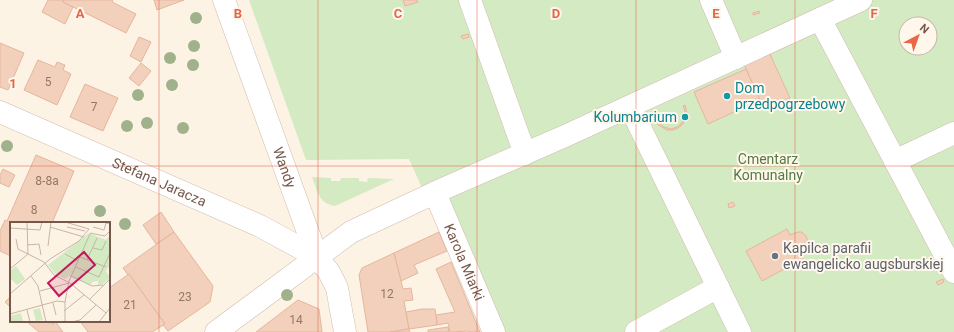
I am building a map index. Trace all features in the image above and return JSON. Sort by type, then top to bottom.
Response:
[{"type":"street","name":"Wandy","points":[[224,0],[317,257],[329,272],[338,288],[345,332]]},
{"type":"street","points":[[470,0],[525,154]]},
{"type":"street","points":[[711,0],[736,58]]},
{"type":"street","points":[[216,332],[351,232],[435,193],[630,107],[862,0]]},
{"type":"street","points":[[820,19],[954,272]]},
{"type":"street","points":[[630,107],[740,332]]},
{"type":"street","name":"Stefana Jaracza","points":[[0,112],[260,226],[317,257]]},
{"type":"street","points":[[895,161],[954,133]]},
{"type":"street","name":"Karola Miarki","points":[[435,193],[494,332]]},
{"type":"street","points":[[636,332],[718,287]]},
{"type":"green space","name":"Cmentarz Komunalny","points":[[249,0],[954,0],[954,332],[504,332],[422,188],[409,159],[306,160]]},
{"type":"green space","points":[[312,177],[331,178],[331,181],[340,181],[341,178],[359,178],[359,181],[367,182],[368,178],[394,179],[335,206],[329,205],[319,196]]},
{"type":"building","points":[[48,0],[64,0],[63,2],[73,7],[65,24],[42,12]]},
{"type":"building","points":[[64,0],[113,0],[112,2],[136,14],[126,33],[63,2]]},
{"type":"building","points":[[154,0],[184,0],[157,10]]},
{"type":"building","points":[[403,0],[417,0],[418,2],[405,6]]},
{"type":"building","points":[[759,11],[760,13],[753,15],[753,13]]},
{"type":"building","points":[[468,34],[469,37],[463,39],[461,36]]},
{"type":"building","points":[[139,37],[151,42],[141,62],[130,56]]},
{"type":"building","points":[[0,43],[24,53],[8,90],[0,87]]},
{"type":"building","name":"Dom przedpogrzebowy","points":[[769,52],[790,98],[764,110],[744,64]]},
{"type":"building","points":[[38,60],[55,67],[57,62],[65,65],[63,70],[71,74],[57,105],[24,90]]},
{"type":"building","points":[[141,63],[151,71],[139,86],[129,78]]},
{"type":"building","name":"Dom przedpogrzebowy","points":[[746,69],[760,100],[708,124],[694,92]]},
{"type":"building","points":[[85,84],[118,98],[103,131],[70,117]]},
{"type":"building","name":"Kolumbarium","points":[[685,105],[687,114],[682,125],[678,128],[667,130],[657,124],[654,120],[655,118],[664,127],[671,129],[677,127],[684,119],[685,111],[683,106]]},
{"type":"building","points":[[36,155],[74,171],[52,222],[10,222],[10,256],[0,251],[0,231],[5,220],[7,221]]},
{"type":"building","points":[[3,169],[15,175],[9,187],[0,183],[0,175]]},
{"type":"building","points":[[733,202],[735,206],[729,208],[728,204]]},
{"type":"building","points":[[161,212],[174,232],[156,244],[143,225]]},
{"type":"building","name":"Kapilca parafii ewangelicko augsburskiej","points":[[787,229],[790,235],[802,232],[806,236],[808,245],[799,252],[803,259],[762,281],[746,251]]},
{"type":"building","points":[[174,232],[213,286],[210,302],[168,331],[163,325],[165,324],[123,268]]},
{"type":"building","points":[[439,232],[447,251],[414,265],[418,273],[401,281],[394,253]]},
{"type":"building","points":[[394,253],[403,289],[411,288],[413,300],[404,301],[409,329],[390,332],[368,332],[359,275],[362,268]]},
{"type":"building","points":[[451,262],[480,332],[450,332],[448,323],[437,325],[436,315],[455,312],[436,269]]},
{"type":"building","points":[[129,274],[165,324],[152,332],[88,332],[81,322],[110,322],[110,287]]},
{"type":"building","points":[[943,279],[944,282],[938,285],[936,282]]},
{"type":"building","points":[[10,297],[10,307],[5,302]]},
{"type":"building","points":[[298,300],[319,309],[322,332],[256,332]]},
{"type":"building","points":[[422,309],[435,309],[437,325],[409,329],[406,312]]},
{"type":"building","points":[[27,322],[50,322],[53,324],[56,322],[63,332],[39,332]]},
{"type":"building","points":[[448,327],[449,332],[428,332],[428,330]]},
{"type":"building","points":[[409,329],[410,332],[390,332]]},
{"type":"place","name":"Dom przedpogrzebowy","points":[[727,96]]},
{"type":"place","name":"Kolumbarium","points":[[685,117]]},
{"type":"place","name":"Kapilca parafii ewangelicko augsburskiej","points":[[775,256]]}]
